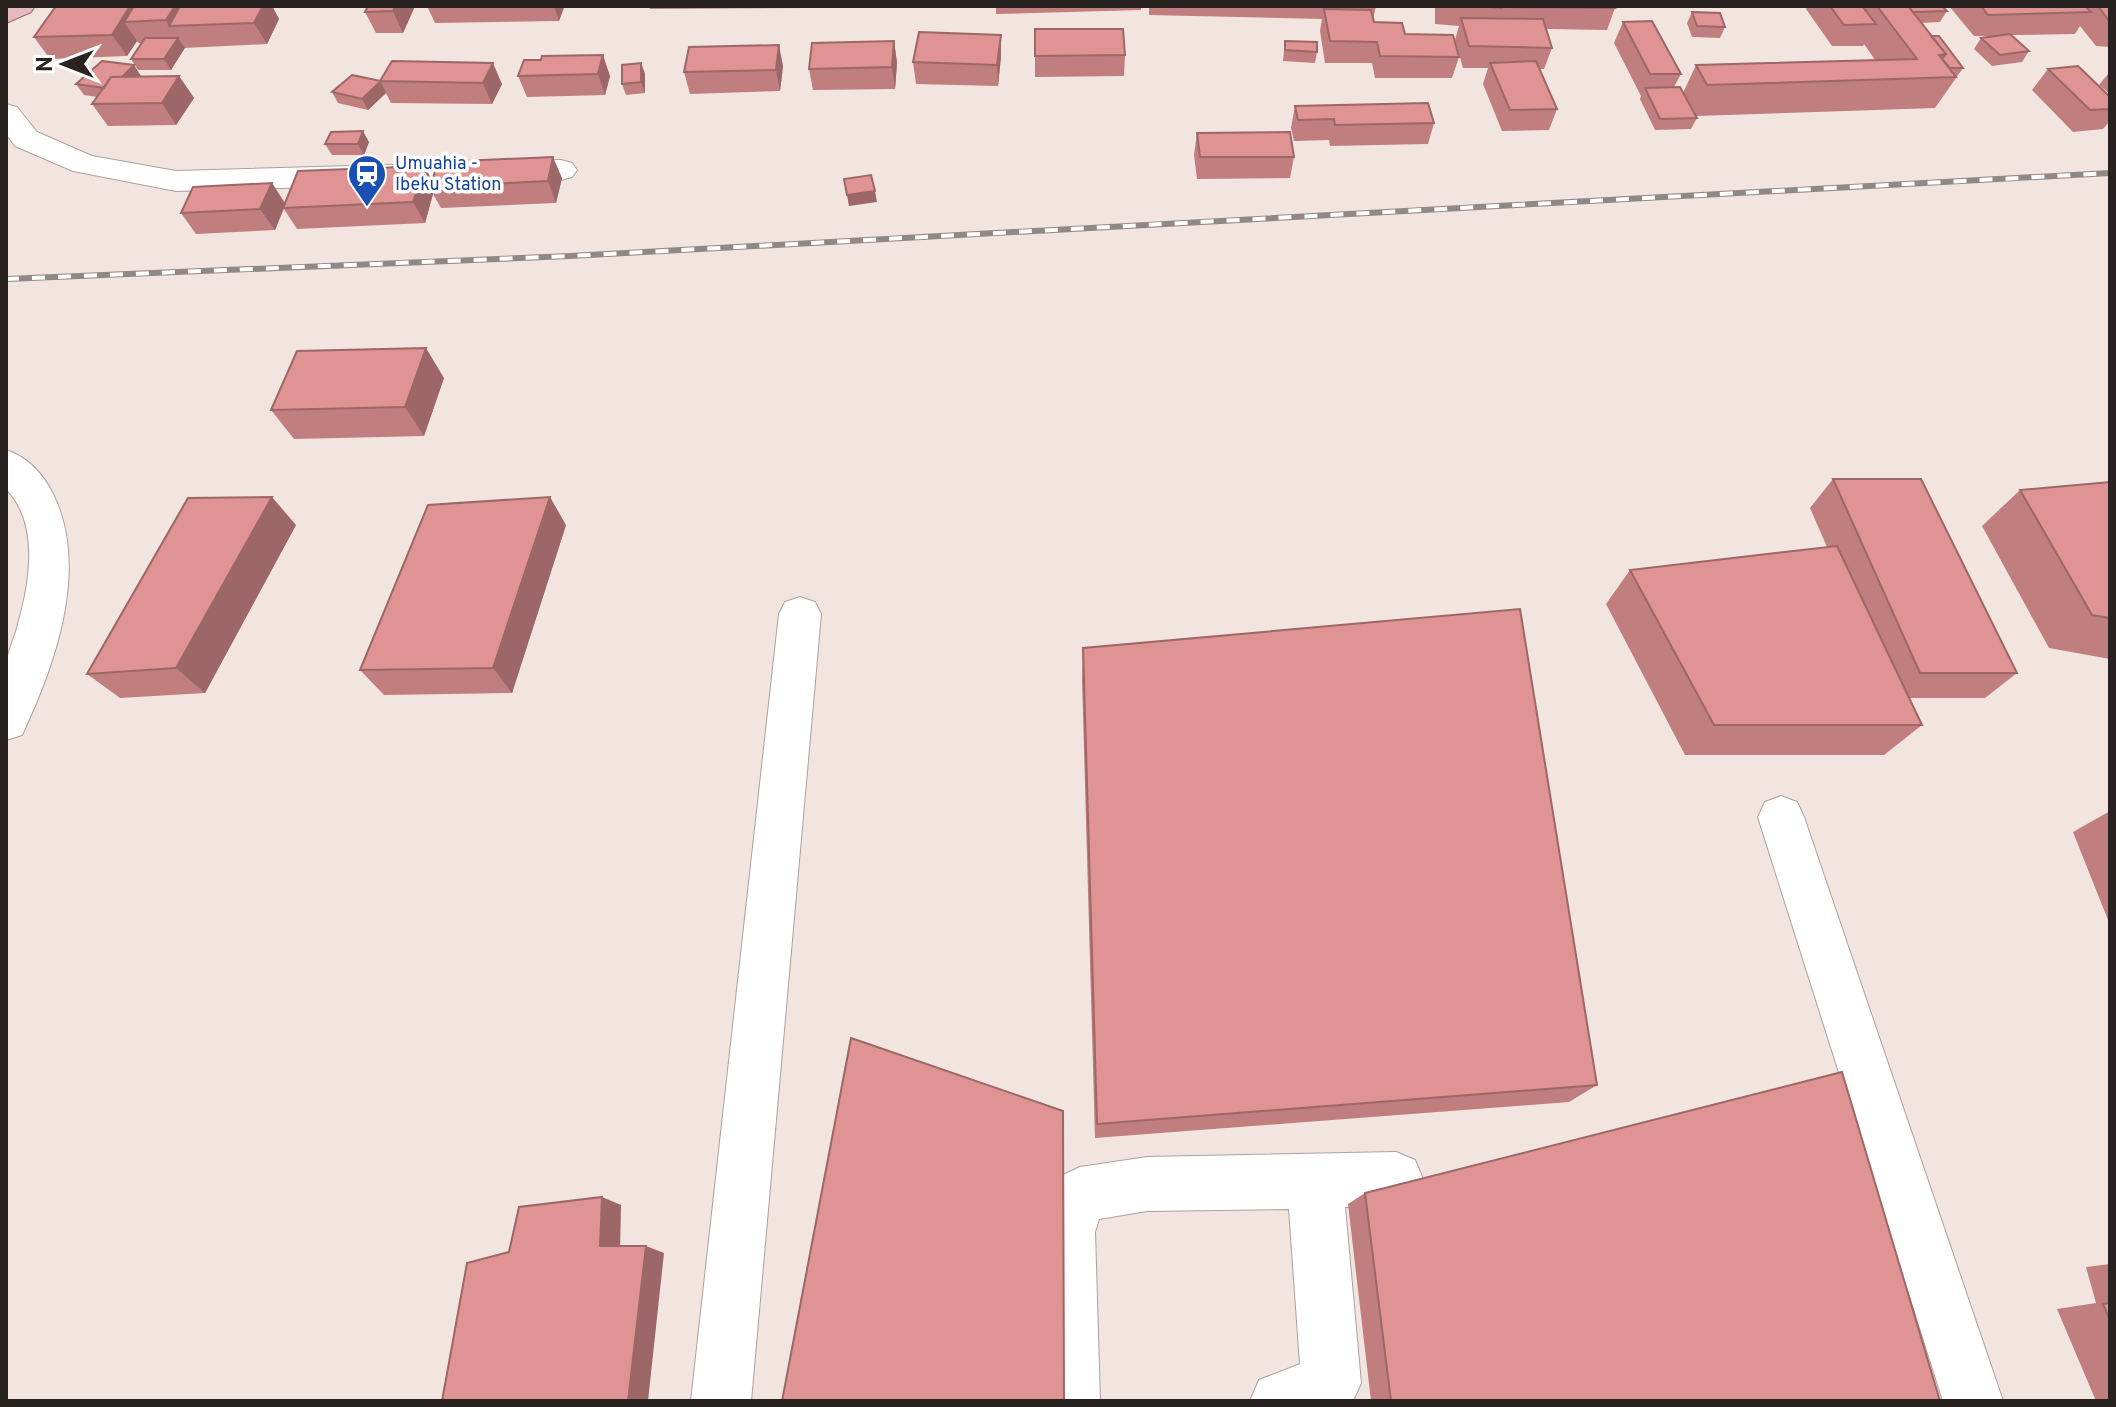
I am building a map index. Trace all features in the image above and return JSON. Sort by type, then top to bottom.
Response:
[{"type":"street","points":[[6,113],[26,139],[84,164],[176,181],[561,170]]},
{"type":"street","points":[[6,465],[18,473],[40,501],[49,538],[48,587],[34,649],[6,721]]},
{"type":"street","points":[[721,1401],[800,614]]},
{"type":"street","points":[[1781,817],[1973,1401]]},
{"type":"street","points":[[1070,1401],[1067,1232],[1080,1195],[1147,1184],[1396,1179]]},
{"type":"street","points":[[1280,1401],[1331,1383],[1315,1182]]},
{"type":"building","points":[[56,6],[130,6],[112,35],[34,37]]},
{"type":"building","points":[[134,6],[175,6],[166,20],[124,22]]},
{"type":"building","points":[[180,6],[263,6],[254,23],[169,26]]},
{"type":"building","points":[[368,6],[395,6],[393,11],[365,12]]},
{"type":"building","points":[[1614,6],[1615,8],[1508,7]]},
{"type":"building","points":[[1830,6],[1862,6],[1876,24],[1844,25]]},
{"type":"building","points":[[1877,6],[1908,6],[1946,54],[1939,55],[1956,77],[1707,85],[1696,65],[1917,59]]},
{"type":"building","points":[[1908,6],[1942,6],[1947,11],[1913,12]]},
{"type":"building","points":[[1981,6],[2085,6],[2091,12],[1988,15]]},
{"type":"building","points":[[2098,6],[2110,6],[2110,22]]},
{"type":"building","points":[[1324,9],[1371,10],[1374,22],[1402,23],[1405,34],[1453,35],[1459,57],[1380,56],[1377,42],[1330,41]]},
{"type":"building","points":[[1692,12],[1720,13],[1725,27],[1697,26]]},
{"type":"building","points":[[1461,18],[1543,19],[1552,48],[1469,46]]},
{"type":"building","points":[[1652,21],[1681,74],[1650,74],[1623,22]]},
{"type":"building","points":[[1035,29],[1123,29],[1125,55],[1035,56]]},
{"type":"building","points":[[919,32],[1001,35],[997,65],[913,62]]},
{"type":"building","points":[[2010,34],[2029,51],[2000,55],[1981,38]]},
{"type":"building","points":[[1931,36],[1939,36],[1963,68],[1950,68],[1942,59],[1946,54]]},
{"type":"building","points":[[145,38],[178,38],[164,59],[131,59]]},
{"type":"building","points":[[894,41],[892,67],[809,69],[812,43]]},
{"type":"building","points":[[1285,41],[1317,42],[1317,52],[1285,50]]},
{"type":"building","points":[[779,45],[776,70],[684,72],[689,47]]},
{"type":"building","points":[[603,55],[598,74],[518,76],[524,60],[541,60],[542,56]]},
{"type":"building","points":[[102,61],[134,65],[122,77],[111,77],[104,88],[76,84]]},
{"type":"building","points":[[392,61],[493,63],[483,83],[380,81]]},
{"type":"building","points":[[1536,61],[1557,109],[1510,110],[1490,63]]},
{"type":"building","points":[[641,63],[641,82],[622,84],[622,65]]},
{"type":"building","points":[[2078,66],[2110,97],[2110,109],[2090,110],[2048,69]]},
{"type":"building","points":[[352,75],[381,81],[362,99],[332,92]]},
{"type":"building","points":[[179,76],[162,103],[92,104],[111,77]]},
{"type":"building","points":[[1680,87],[1697,118],[1660,119],[1645,88]]},
{"type":"building","points":[[1428,103],[1434,123],[1335,125],[1334,119],[1298,120],[1295,106]]},
{"type":"building","points":[[363,131],[358,144],[325,144],[331,132]]},
{"type":"building","points":[[1290,132],[1294,157],[1200,157],[1197,133]]},
{"type":"building","points":[[553,157],[548,181],[430,187],[438,162]]},
{"type":"building","points":[[425,166],[413,202],[283,208],[298,171]]},
{"type":"building","points":[[871,175],[875,191],[847,195],[844,179]]},
{"type":"building","points":[[272,183],[260,209],[181,213],[193,187]]},
{"type":"building","points":[[426,348],[405,407],[271,410],[297,351]]},
{"type":"building","points":[[1833,479],[1921,479],[2017,673],[1920,673]]},
{"type":"building","points":[[2110,482],[2110,618],[2092,615],[2020,490]]},
{"type":"building","points":[[272,497],[176,668],[87,674],[188,498]]},
{"type":"building","points":[[550,497],[493,668],[360,670],[428,505]]},
{"type":"building","points":[[1837,546],[1922,725],[1714,725],[1630,570]]},
{"type":"building","points":[[1520,609],[1597,1085],[1097,1124],[1083,648]]},
{"type":"building","points":[[851,1038],[1063,1111],[1064,1401],[782,1401]]},
{"type":"building","points":[[1842,1072],[1940,1401],[1391,1401],[1365,1193]]},
{"type":"building","points":[[602,1197],[600,1246],[646,1246],[628,1401],[442,1401],[467,1263],[509,1252],[519,1207]]},
{"type":"building","points":[[2110,1303],[2110,1320],[2103,1304]]},
{"type":"railway","points":[[6,279],[570,256],[2110,173]]},
{"type":"place","name":"Umuahia - Ibeku Station","points":[[367,208]]}]
